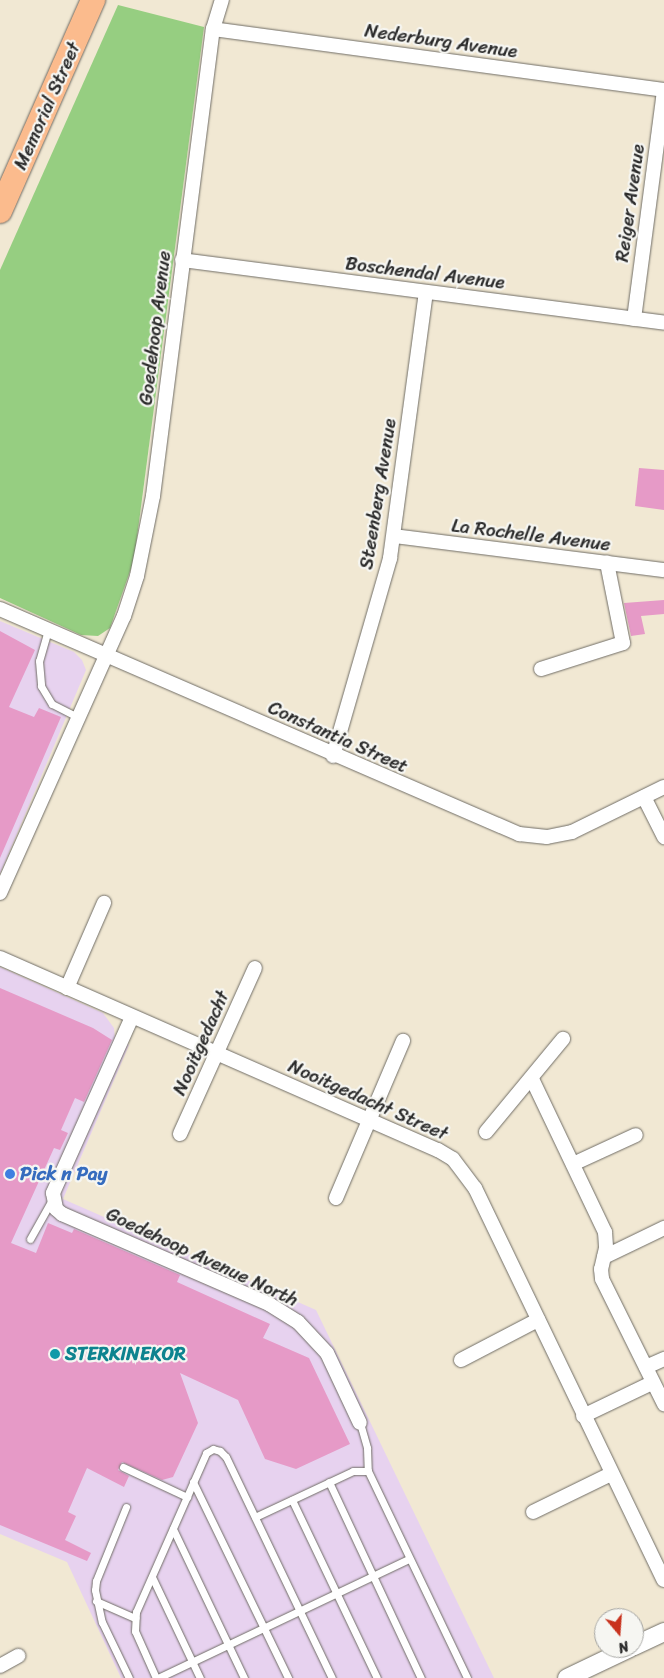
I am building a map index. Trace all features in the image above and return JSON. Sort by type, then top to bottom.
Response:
[{"type":"highway","name":"Memorial Street","points":[[0,211],[93,0]]},
{"type":"street","name":"Goedehoop Avenue","points":[[105,655],[124,616],[143,552],[153,496],[213,30],[222,0]]},
{"type":"street","name":"Nederburg Avenue","points":[[213,30],[664,90]]},
{"type":"street","name":"Reiger Avenue","points":[[634,319],[664,90]]},
{"type":"street","name":"Boschendal Avenue","points":[[182,260],[664,323]]},
{"type":"street","name":"Steenberg Avenue","points":[[333,756],[394,536],[426,292]]},
{"type":"street","name":"La Rochelle Avenue","points":[[394,536],[664,570]]},
{"type":"street","points":[[541,669],[623,643],[606,563]]},
{"type":"street","name":"Constantia Street","points":[[0,609],[496,826],[532,836],[572,832],[664,788]]},
{"type":"street","points":[[0,893],[105,655]]},
{"type":"street","points":[[644,797],[664,837]]},
{"type":"street","points":[[67,988],[104,903]]},
{"type":"street","name":"Nooitgedacht Street","points":[[0,958],[447,1155],[465,1172],[664,1580]]},
{"type":"street","name":"Nooitgedacht","points":[[180,1134],[218,1054],[255,968]]},
{"type":"street","points":[[53,1198],[132,1017]]},
{"type":"street","points":[[486,1132],[532,1079],[563,1039]]},
{"type":"street","points":[[336,1198],[403,1041]]},
{"type":"street","points":[[532,1079],[604,1232],[602,1280],[664,1404]]},
{"type":"street","points":[[573,1164],[636,1134]]},
{"type":"street","name":"Goedehoop Avenue North","points":[[53,1198],[54,1206],[62,1214],[269,1304],[298,1322],[327,1353],[360,1423]]},
{"type":"street","points":[[604,1257],[664,1228]]},
{"type":"street","points":[[461,1360],[538,1320]]},
{"type":"street","points":[[646,1368],[664,1358]]},
{"type":"street","points":[[583,1416],[652,1383]]},
{"type":"street","points":[[533,1512],[611,1474]]},
{"type":"street","points":[[644,1641],[664,1632]]},
{"type":"street","points":[[0,1666],[18,1656]]},
{"type":"street","points":[[567,1678],[609,1658]]},
{"type":"lane","points":[[48,630],[39,661],[41,686],[52,704],[78,717]]},
{"type":"lane","points":[[30,1239],[53,1198]]},
{"type":"lane","name":"Goedehoop Avenue North","points":[[360,1423],[367,1448],[368,1471],[467,1678]]},
{"type":"lane","points":[[332,1678],[300,1610],[255,1517],[220,1450],[206,1453],[135,1618],[135,1632],[157,1678],[192,1662],[228,1644],[300,1610],[337,1592],[410,1559]]},
{"type":"lane","points":[[123,1467],[187,1496]]},
{"type":"lane","points":[[255,1517],[356,1470],[368,1471]]},
{"type":"lane","points":[[193,1482],[288,1678]]},
{"type":"lane","points":[[328,1482],[421,1678]]},
{"type":"lane","points":[[292,1500],[377,1678]]},
{"type":"lane","points":[[126,1507],[96,1581],[96,1601],[128,1678]]},
{"type":"lane","points":[[173,1529],[244,1678]]},
{"type":"lane","points":[[152,1577],[200,1678]]},
{"type":"lane","points":[[96,1601],[135,1618]]},
{"type":"shaded area","points":[[0,621],[74,652],[82,660],[86,670],[0,874]]},
{"type":"shaded area","points":[[0,967],[103,1013],[114,1028],[115,1038],[129,1045],[63,1199],[316,1310],[494,1678],[121,1678],[67,1562],[0,1534]]},
{"type":"green space","points":[[118,5],[204,27],[134,560],[110,628],[98,636],[81,635],[0,598],[0,270]]},
{"type":"building","points":[[639,468],[664,470],[664,510],[635,506]]},
{"type":"building","points":[[664,600],[664,614],[641,616],[645,634],[631,636],[624,603]]},
{"type":"building","points":[[0,631],[35,650],[9,707],[34,717],[39,708],[61,717],[0,858]]},
{"type":"building","points":[[0,988],[93,1028],[112,1040],[84,1102],[75,1098],[61,1130],[68,1133],[60,1150],[54,1148],[11,1243],[36,1253],[48,1223],[72,1233],[74,1229],[180,1275],[177,1282],[270,1324],[263,1338],[309,1358],[350,1444],[296,1469],[265,1459],[238,1400],[180,1373],[198,1423],[173,1477],[162,1480],[122,1462],[118,1470],[129,1476],[124,1487],[87,1468],[68,1512],[76,1516],[65,1540],[91,1553],[87,1561],[0,1525]]},
{"type":"place","name":"Pick n Pay","points":[[10,1174]]},
{"type":"place","name":"STERKINEKOR","points":[[55,1354]]}]
